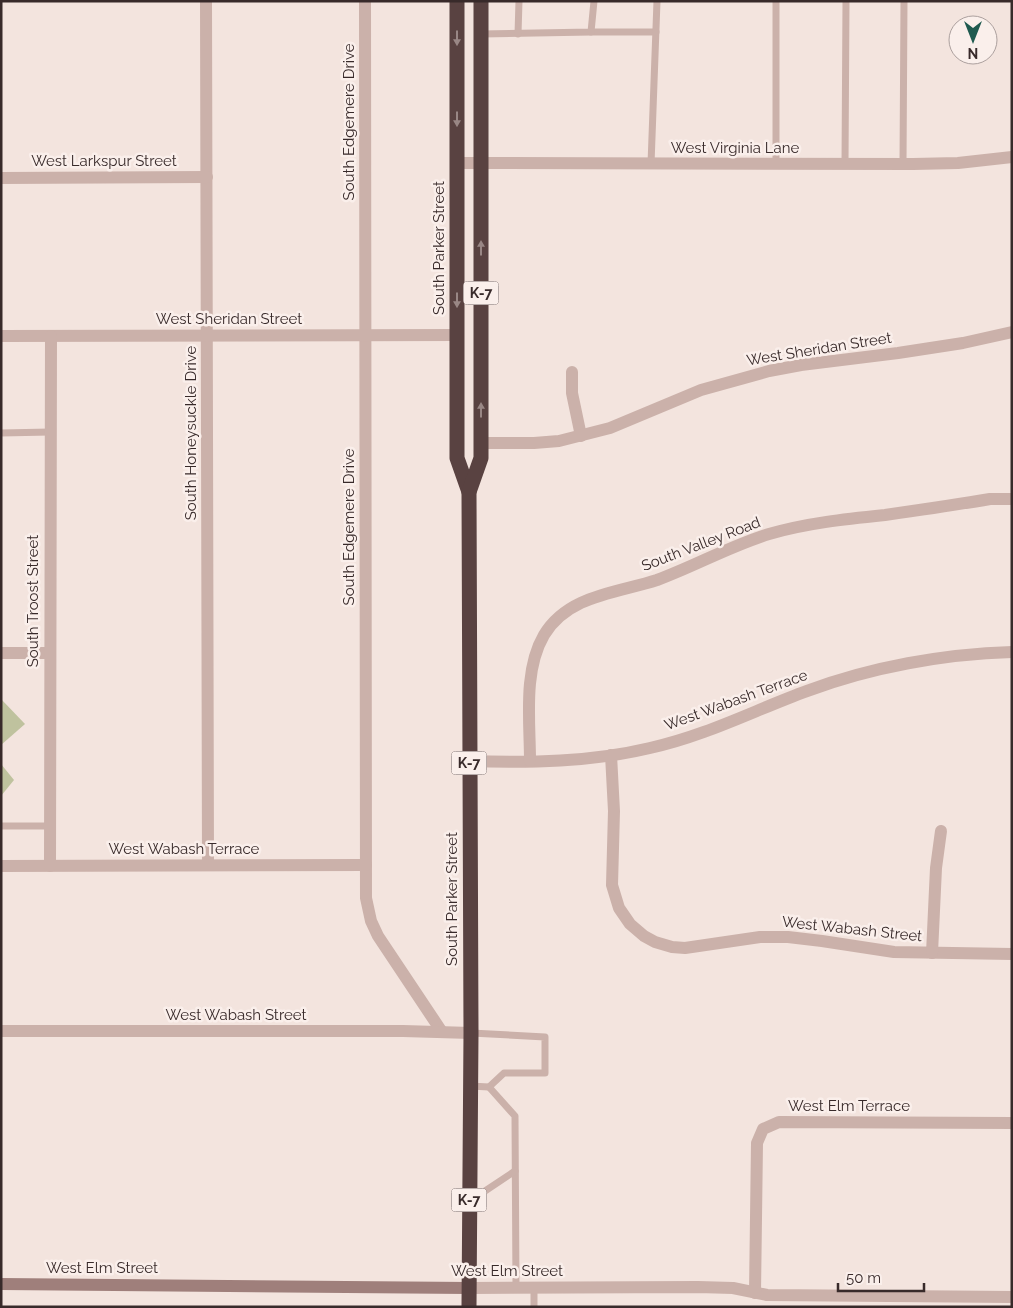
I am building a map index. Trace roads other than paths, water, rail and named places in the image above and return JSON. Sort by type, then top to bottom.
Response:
[{"type":"highway","name":"South Parker Street","points":[[457,1],[457,458],[469,492],[470,1307]]},
{"type":"highway","name":"South Parker Street","points":[[469,492],[481,458],[480,1]]},
{"type":"street","name":"South Honeysuckle Drive","points":[[206,1],[208,865]]},
{"type":"street","name":"South Edgemere Drive","points":[[364,1],[366,898],[370,920],[378,936],[442,1032]]},
{"type":"street","name":"West Virginia Lane","points":[[457,163],[903,164],[958,163],[1012,157]]},
{"type":"street","name":"West Larkspur Street","points":[[1,178],[207,178]]},
{"type":"street","name":"West Sheridan Street","points":[[481,443],[559,441],[610,428],[701,390],[768,371],[963,343],[1012,332]]},
{"type":"street","name":"West Sheridan Street","points":[[1,336],[457,335]]},
{"type":"street","name":"South Troost Street","points":[[50,866],[51,336]]},
{"type":"street","points":[[572,372],[572,392],[581,436]]},
{"type":"street","name":"South Valley Road","points":[[530,761],[531,671],[536,652],[549,628],[574,606],[598,596],[624,590],[671,574],[748,541],[799,527],[990,499],[1012,499]]},
{"type":"street","name":"West Wabash Terrace","points":[[469,761],[565,761],[650,748],[686,738],[793,696],[841,680],[927,661],[977,654],[1012,652]]},
{"type":"street","points":[[1,654],[49,653]]},
{"type":"street","name":"West Wabash Street","points":[[611,755],[614,811],[612,885],[619,908],[630,924],[644,936],[655,942],[672,947],[685,948],[760,938],[788,937],[822,940],[894,952],[1012,954]]},
{"type":"street","points":[[932,953],[936,868],[941,831]]},
{"type":"street","name":"West Wabash Terrace","points":[[1,866],[366,865]]},
{"type":"street","name":"West Wabash Street","points":[[1,1031],[471,1033]]},
{"type":"street","name":"West Elm Terrace","points":[[755,1292],[757,1143],[763,1129],[779,1122],[1012,1123]]},
{"type":"street","name":"West Elm Street","points":[[1,1284],[733,1288],[767,1295],[1012,1298]]},
{"type":"lane","points":[[518,1],[518,34]]},
{"type":"lane","points":[[591,32],[594,1]]},
{"type":"lane","points":[[651,164],[657,1]]},
{"type":"lane","points":[[776,1],[776,165]]},
{"type":"lane","points":[[845,164],[846,1]]},
{"type":"lane","points":[[903,164],[904,1]]},
{"type":"lane","points":[[480,34],[656,32]]},
{"type":"lane","points":[[1,433],[50,432]]},
{"type":"lane","points":[[1,826],[50,826]]},
{"type":"lane","points":[[469,1086],[489,1086],[504,1073],[545,1073],[545,1037],[471,1033]]},
{"type":"lane","points":[[489,1086],[515,1116],[516,1287]]},
{"type":"lane","points":[[470,1202],[516,1171]]},
{"type":"lane","points":[[534,1287],[534,1307]]}]
